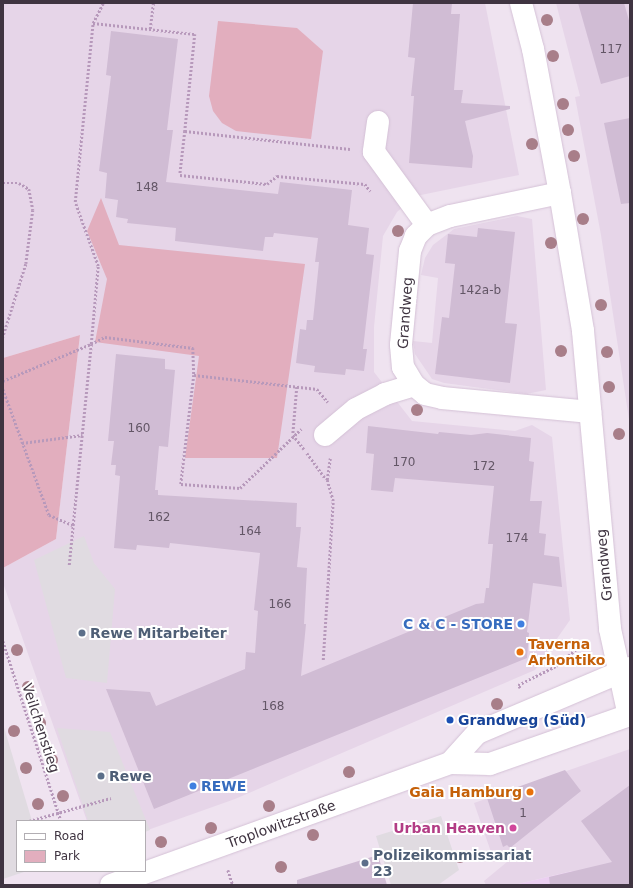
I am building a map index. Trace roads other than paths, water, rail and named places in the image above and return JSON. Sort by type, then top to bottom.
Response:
[{"type":"street","name":"Grandweg","points":[[522,3],[533,49],[560,193],[583,331],[610,629],[624,670],[630,715]]},
{"type":"street","points":[[378,122],[374,152],[427,225]]},
{"type":"street","name":"Grandweg","points":[[560,193],[450,216],[427,225],[416,236],[410,251],[401,345],[403,367],[414,385],[425,394],[442,398],[590,412]]},
{"type":"street","points":[[326,443],[356,409],[385,394],[414,385]]},
{"type":"street","name":"Troplowitzstraße","points":[[450,763],[477,733],[624,670]]},
{"type":"street","name":"Troplowitzstraße","points":[[111,885],[450,763],[490,764],[630,715]]},
{"type":"place","name":"C & C - STORE","points":[[521,624]]},
{"type":"place","name":"Rewe Mitarbeiter","points":[[82,633]]},
{"type":"place","name":"Taverna Arhontiko","points":[[520,652]]},
{"type":"place","name":"Grandweg (Süd)","points":[[450,720]]},
{"type":"place","name":"Rewe","points":[[101,776]]},
{"type":"place","name":"REWE","points":[[193,786]]},
{"type":"place","name":"Gaia Hamburg","points":[[530,792]]},
{"type":"place","name":"Urban Heaven","points":[[513,828]]},
{"type":"place","name":"Polizeikommissariat 23","points":[[365,863]]}]
